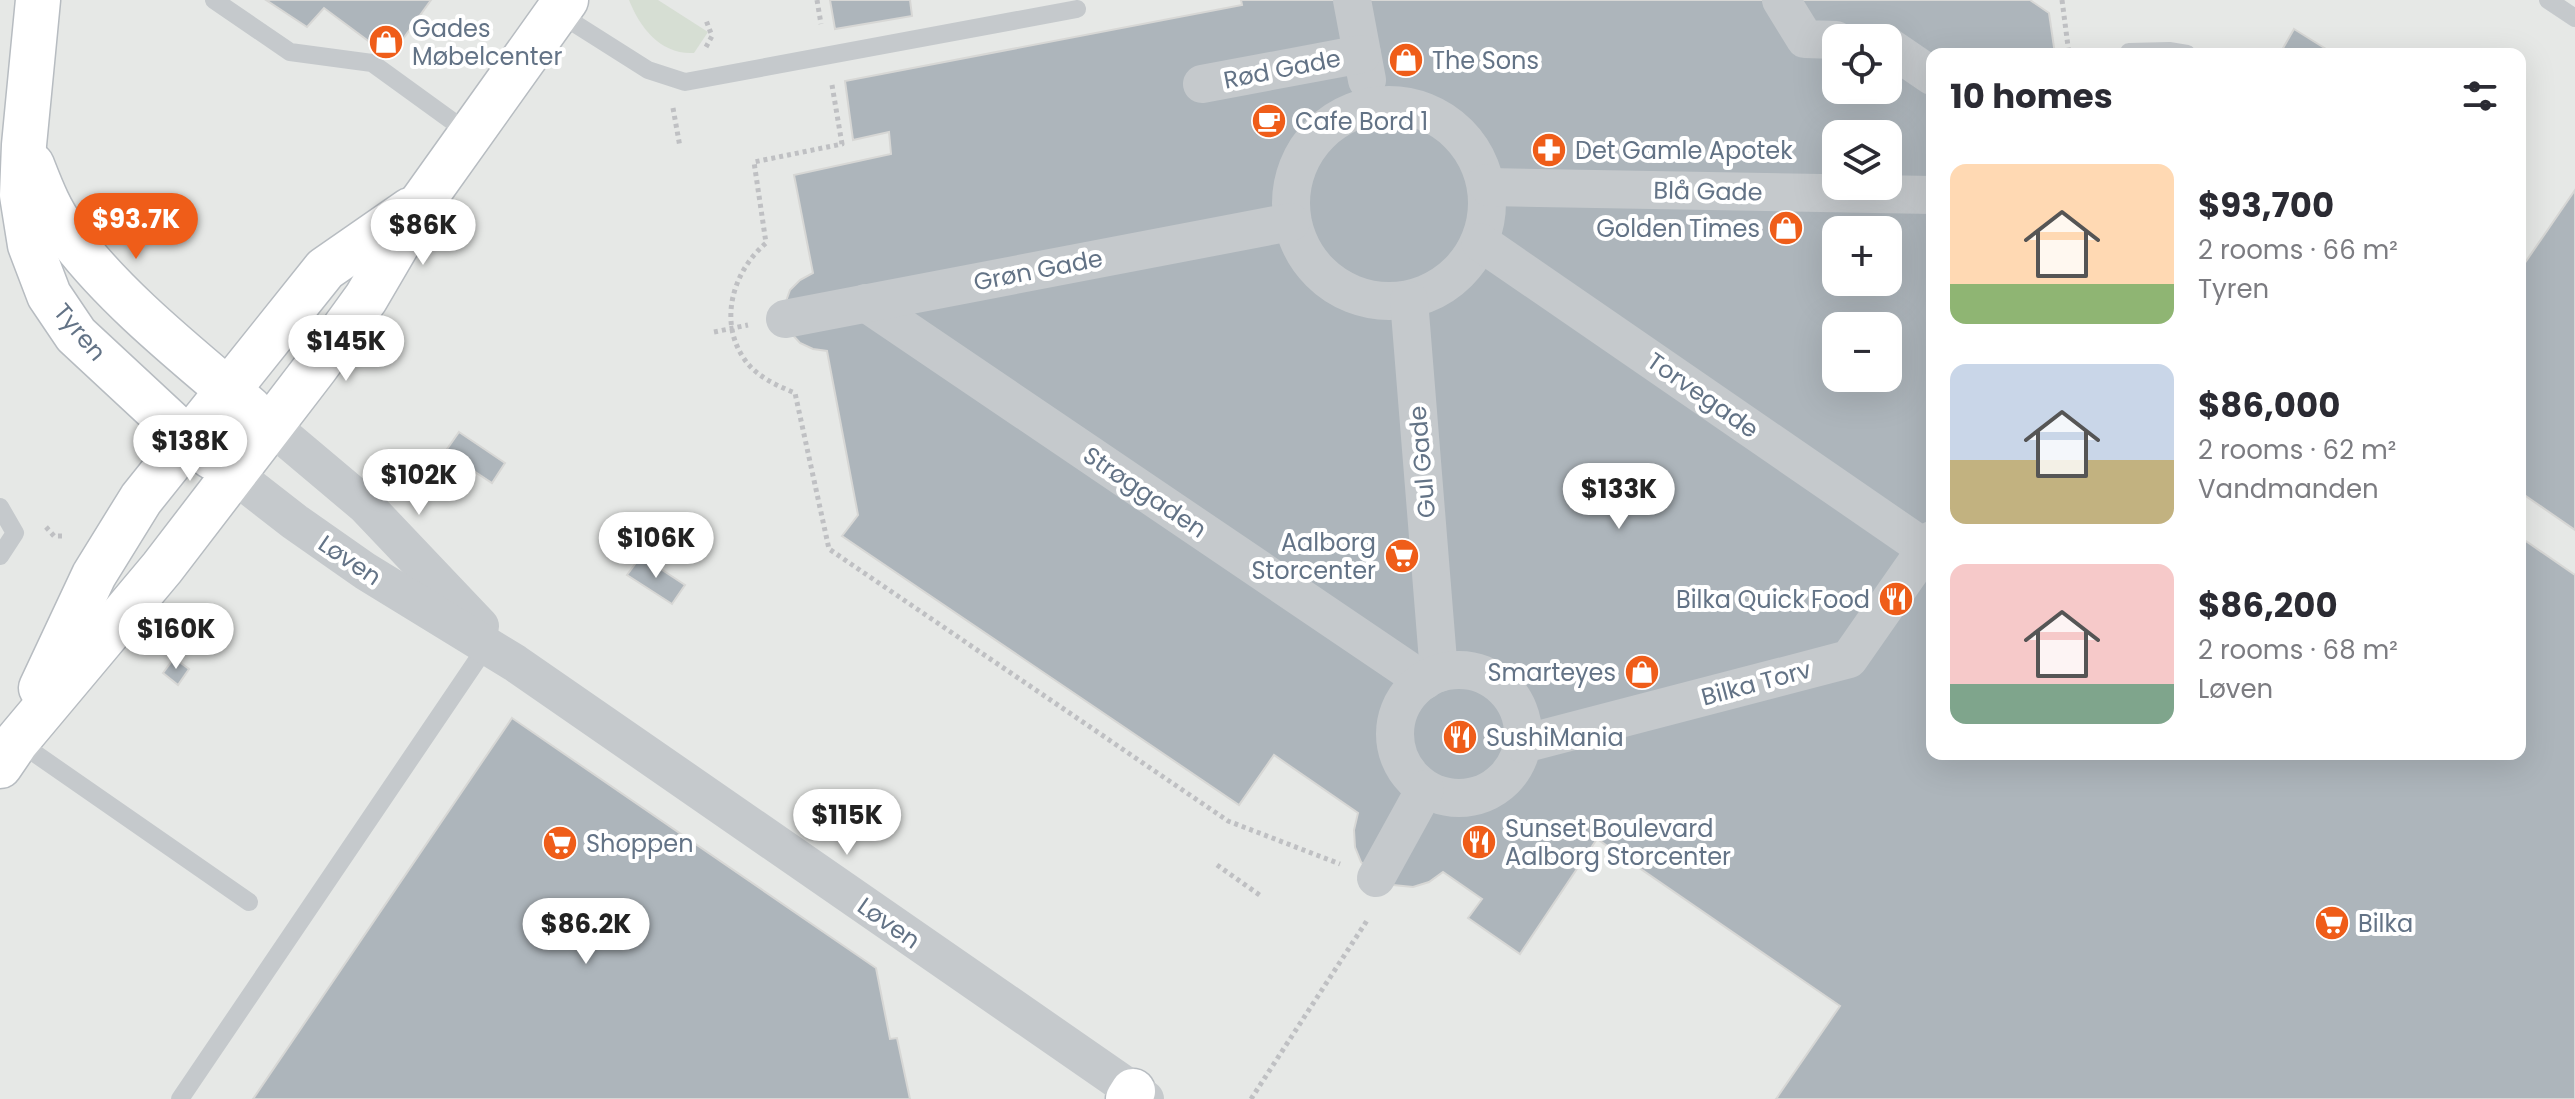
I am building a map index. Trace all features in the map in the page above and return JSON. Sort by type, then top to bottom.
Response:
[{"type":"street","name":"Tyren","points":[[38,0],[22,195],[30,245],[49,295],[76,335],[189,440],[232,473]]},
{"type":"street","name":"Rød Gade","points":[[1352,0],[1372,105]]},
{"type":"street","points":[[1781,0],[1805,39],[1822,40]]},
{"type":"street","points":[[8,753],[162,568],[366,298],[422,202],[562,6]]},
{"type":"street","name":"Rød Gade","points":[[1202,84],[1362,54]]},
{"type":"street","points":[[1902,56],[1926,72]]},
{"type":"street","points":[[1372,105],[1403,105],[1432,113],[1457,130],[1475,154],[1486,183],[1488,213],[1480,242],[1463,269],[1438,288],[1409,300],[1378,301],[1348,293],[1322,276],[1302,251],[1291,222],[1290,191],[1299,161],[1317,134],[1342,115],[1372,105]]},
{"type":"street","name":"Tyren","points":[[24,145],[42,190],[63,229],[94,267],[192,360],[270,425]]},
{"type":"street","name":"Blå Gade","points":[[1486,183],[1489,187],[1926,195]]},
{"type":"street","points":[[8,753],[94,575],[141,499],[325,269],[422,202]]},
{"type":"street","name":"Grøn Gade","points":[[785,319],[1291,222]]},
{"type":"street","name":"Torvegade","points":[[1480,242],[1926,542]]},
{"type":"street","name":"Gul Gade","points":[[1409,300],[1432,677]]},
{"type":"street","name":"Strøggaden","points":[[866,303],[1432,677]]},
{"type":"street","name":"Løven","points":[[270,425],[365,505],[498,649]]},
{"type":"street","name":"Løven","points":[[232,473],[365,571],[498,649],[1135,1096]]},
{"type":"street","name":"Bilka Torv","points":[[1523,744],[1849,659],[1926,548]]},
{"type":"street","points":[[1461,670],[1482,674],[1501,685],[1515,702],[1522,723],[1523,744],[1516,764],[1503,781],[1486,792],[1466,798],[1445,797],[1425,789],[1409,775],[1398,756],[1395,735],[1398,714],[1408,695],[1432,677],[1461,670]]},
{"type":"street","points":[[1376,878],[1425,789]]},
{"type":"lane","points":[[214,0],[290,52],[372,63],[470,134]]},
{"type":"lane","points":[[2548,0],[2575,18]]},
{"type":"lane","points":[[562,6],[648,70],[685,82],[1077,9]]},
{"type":"lane","points":[[0,507],[15,533],[0,556]]},
{"type":"lane","points":[[180,1099],[498,649]]},
{"type":"lane","points":[[8,753],[249,902]]},
{"type":"path","points":[[817,0],[842,144],[754,162],[766,243],[752,256],[739,276],[730,315],[738,349],[750,367],[771,383],[795,393],[829,549],[1228,821],[1376,878],[1374,910],[1251,1099]]},
{"type":"path","points":[[2062,0],[2068,48]]},
{"type":"path","points":[[1217,865],[1261,896]]},
{"type":"shaded area","points":[[0,0],[2575,0],[2575,1099],[0,1099]]},
{"type":"shaded area","points":[[629,0],[658,0],[708,32],[694,53],[671,50],[646,30]]},
{"type":"building","name":"Gades Møbelcenter","points":[[266,0],[431,0],[390,57],[324,8],[307,27]]},
{"type":"building","points":[[830,0],[910,0],[912,16],[835,29]]},
{"type":"building","name":"Aalborg Storcenter","points":[[1241,0],[2030,0],[2049,13],[2054,48],[1926,48],[1926,760],[2526,760],[2526,541],[2575,575],[2575,1099],[1776,1099],[1840,1006],[1597,839],[1520,954],[1468,918],[1482,899],[1443,872],[1429,882],[1413,887],[1393,885],[1376,878],[1361,862],[1355,847],[1354,830],[1358,813],[1274,755],[1239,805],[842,536],[858,515],[827,351],[800,343],[790,332],[785,304],[790,290],[813,273],[794,175],[891,154],[889,132],[853,140],[845,81],[1242,5]]},
{"type":"building","points":[[2294,29],[2324,48],[2283,48]]},
{"type":"building","points":[[2575,190],[2575,530],[2526,496],[2526,261]]},
{"type":"building","points":[[459,432],[505,463],[492,483],[445,452]]},
{"type":"building","points":[[641,556],[685,585],[672,604],[627,575]]},
{"type":"building","points":[[174,658],[189,669],[178,685],[163,673]]},
{"type":"building","name":"Shoppen","points":[[512,718],[876,968],[890,1039],[897,1038],[910,1099],[253,1099]]},
{"type":"place","name":"Gades Møbelcenter","points":[[386,42]]},
{"type":"place","name":"The Sons","points":[[1406,60]]},
{"type":"place","name":"Cafe Bord 1","points":[[1269,121]]},
{"type":"place","name":"Det Gamle Apotek","points":[[1549,150]]},
{"type":"place","name":"Golden Times","points":[[1786,228]]},
{"type":"place","name":"Aalborg Storcenter","points":[[1402,556]]},
{"type":"place","name":"Bilka Quick Food","points":[[1896,599]]},
{"type":"place","name":"Smarteyes","points":[[1642,672]]},
{"type":"place","name":"SushiMania","points":[[1460,737]]},
{"type":"place","name":"Sunset Boulevard Aalborg Storcenter","points":[[1479,842]]},
{"type":"place","name":"Shoppen","points":[[560,843]]},
{"type":"place","name":"Bilka","points":[[2332,923]]}]
